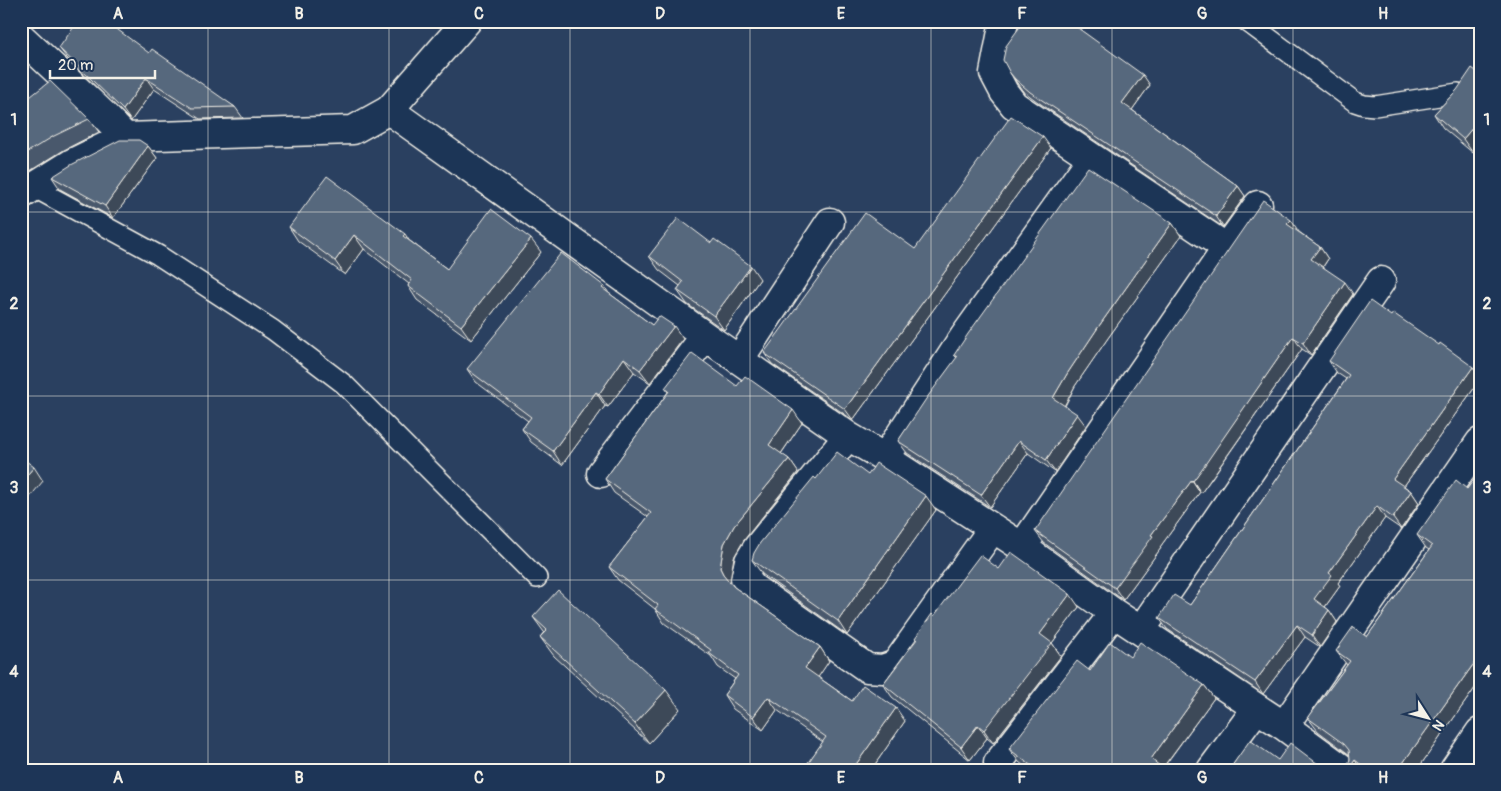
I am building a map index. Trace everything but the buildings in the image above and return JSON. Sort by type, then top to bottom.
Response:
[{"type":"street","points":[[27,191],[72,163],[125,137],[353,130],[389,110],[466,21]]},
{"type":"street","points":[[1004,21],[994,73],[1004,92],[1014,105],[1227,248]]},
{"type":"street","points":[[21,37],[125,137]]},
{"type":"street","points":[[389,110],[565,248],[705,336],[848,436],[994,528],[1114,613],[1284,726],[1344,770]]},
{"type":"street","points":[[885,458],[964,337],[1092,158]]},
{"type":"street","points":[[1022,547],[1258,205]]},
{"type":"street","points":[[739,360],[830,222]]},
{"type":"street","points":[[1141,630],[1381,281]]},
{"type":"street","points":[[601,473],[705,336]]},
{"type":"street","points":[[848,436],[757,548],[749,561],[745,578],[753,588],[867,668],[883,669],[896,664],[994,528]]},
{"type":"street","points":[[1284,726],[1480,442]]},
{"type":"street","points":[[998,763],[1114,613]]},
{"type":"street","points":[[1212,770],[1257,708]]},
{"type":"street","points":[[1454,770],[1480,732]]},
{"type":"lane","points":[[1246,21],[1355,102],[1375,106],[1458,93]]},
{"type":"lane","points":[[27,191],[158,256],[273,330],[344,384],[537,578]]}]
